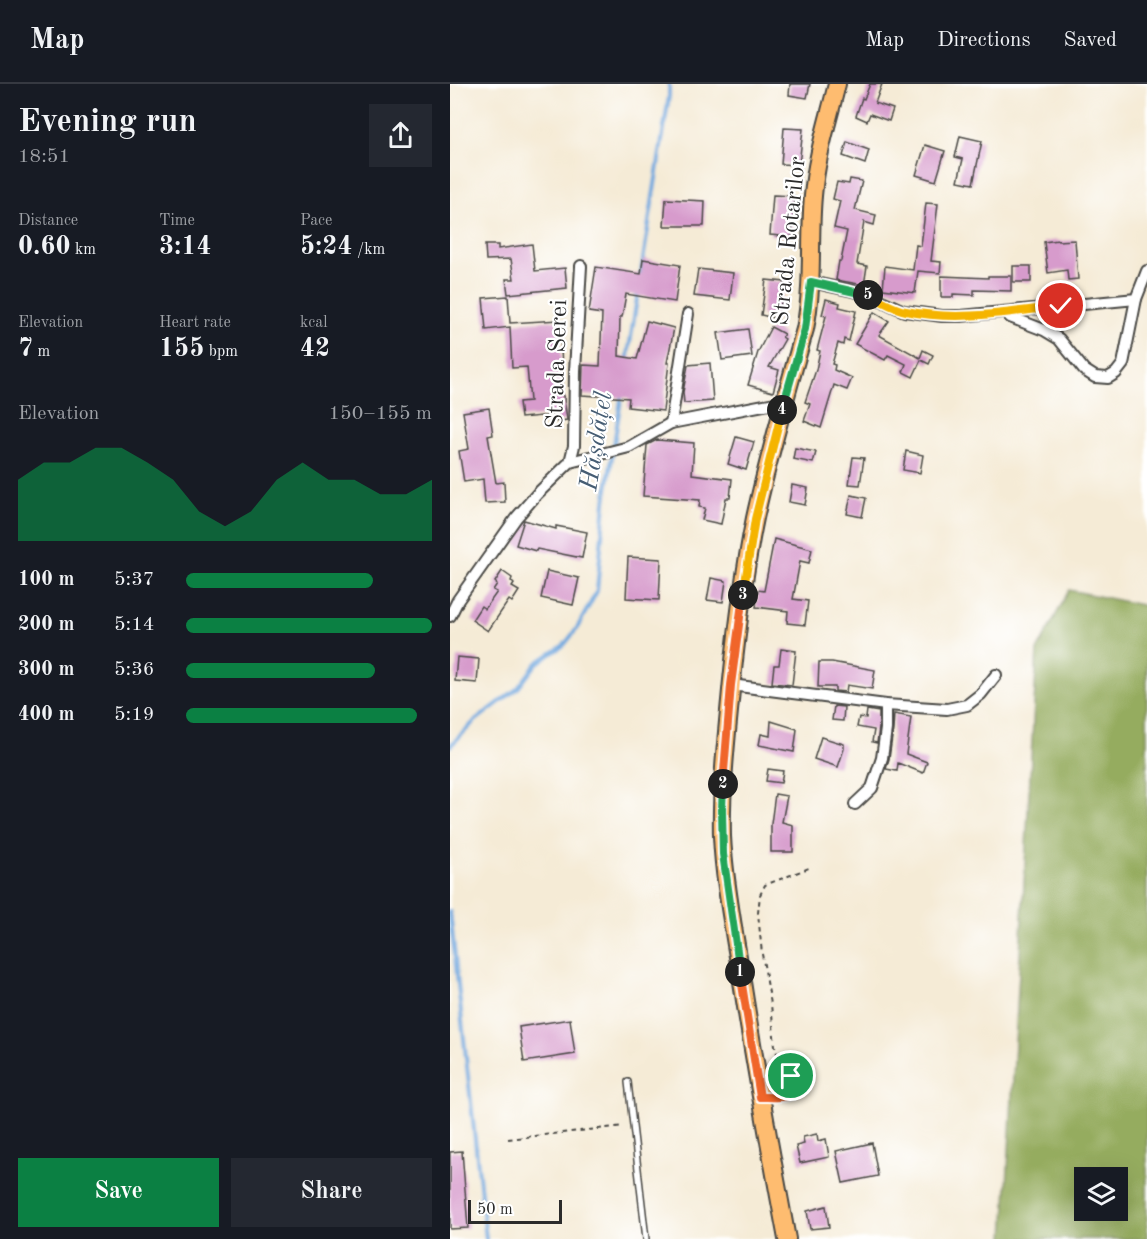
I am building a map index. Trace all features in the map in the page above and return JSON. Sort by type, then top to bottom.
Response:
[{"type":"main road","name":"Strada Rotarilor","points":[[787,1239],[760,1097],[735,940],[723,854],[722,810],[731,685],[755,519],[805,329],[811,282],[815,179],[837,84]]},
{"type":"street","name":"Strada Serei","points":[[570,462],[574,446],[575,371],[581,266]]},
{"type":"street","points":[[1007,312],[1010,317],[1044,330],[1059,339],[1084,370],[1095,377],[1108,378],[1116,373],[1123,364],[1136,299],[1147,271]]},
{"type":"street","points":[[811,282],[867,294],[904,311],[942,316],[1136,299]]},
{"type":"street","points":[[671,423],[688,314]]},
{"type":"street","name":"Strada Serei","points":[[450,616],[454,601],[516,518],[570,462],[629,447],[671,423],[785,401]]},
{"type":"street","points":[[731,685],[886,705],[947,709],[967,705],[981,694],[996,675]]},
{"type":"street","points":[[855,804],[872,788],[882,758],[886,729],[886,705]]},
{"type":"lane","points":[[628,1082],[646,1239]]},
{"type":"path","points":[[760,1097],[788,1097],[801,1090],[802,1083],[791,1076],[780,1064],[775,1046],[771,1004],[760,944],[758,913],[760,895],[765,885],[809,868]]},
{"type":"path","points":[[508,1139],[633,1125]]},
{"type":"green space","points":[[1069,590],[1147,606],[1147,1239],[1004,1239],[1037,651]]},
{"type":"building","points":[[790,84],[810,84],[807,98],[789,95]]},
{"type":"building","points":[[870,84],[882,84],[875,103],[893,109],[889,121],[870,114],[867,121],[856,116]]},
{"type":"building","points":[[784,128],[803,129],[799,165],[781,164]]},
{"type":"building","points":[[960,136],[982,141],[973,184],[958,181],[963,159],[955,157]]},
{"type":"building","points":[[847,142],[869,150],[865,164],[843,156]]},
{"type":"building","points":[[925,145],[945,151],[936,181],[916,175]]},
{"type":"building","points":[[850,179],[862,181],[855,210],[876,215],[874,225],[864,222],[857,264],[867,266],[864,285],[836,280],[847,231],[834,228],[840,201],[833,199],[837,182],[849,184]]},
{"type":"building","points":[[773,195],[795,196],[792,237],[770,235]]},
{"type":"building","points":[[666,199],[705,201],[704,226],[664,226]]},
{"type":"building","points":[[926,203],[938,204],[931,261],[941,262],[940,273],[918,271],[915,293],[883,289],[885,266],[913,270],[916,245],[921,246]]},
{"type":"building","points":[[1075,240],[1078,279],[1068,280],[1067,270],[1048,273],[1044,242]]},
{"type":"building","points":[[532,244],[535,271],[565,268],[567,288],[508,294],[506,279],[514,279],[511,259],[486,260],[485,245],[498,245],[498,249]]},
{"type":"building","points":[[643,259],[680,265],[675,302],[626,294],[622,317],[620,317],[619,356],[637,359],[647,321],[674,328],[667,363],[669,363],[663,411],[628,407],[629,398],[582,395],[583,365],[600,366],[602,314],[589,312],[596,267],[641,274]]},
{"type":"building","points":[[1013,266],[1031,266],[1031,282],[1013,282]]},
{"type":"building","points":[[698,269],[733,273],[730,300],[694,296]]},
{"type":"building","points":[[941,276],[988,278],[988,276],[1011,276],[1011,291],[974,290],[974,295],[953,294],[953,297],[941,297]]},
{"type":"building","points":[[766,280],[785,282],[778,319],[761,315]]},
{"type":"building","points":[[508,296],[510,323],[559,320],[562,365],[560,365],[567,420],[553,422],[552,415],[521,418],[519,402],[530,401],[527,367],[512,368],[510,327],[486,330],[483,298]]},
{"type":"building","points":[[826,299],[840,303],[839,307],[856,311],[849,341],[844,339],[843,345],[838,343],[832,364],[835,365],[834,370],[852,378],[847,390],[834,385],[821,428],[804,421],[810,404],[805,402],[820,351],[817,350],[826,316],[822,315]]},
{"type":"building","points":[[874,312],[889,321],[879,335],[920,358],[923,350],[933,355],[929,364],[921,360],[913,377],[903,372],[906,364],[888,355],[885,360],[855,344]]},
{"type":"building","points":[[771,327],[784,334],[782,337],[785,339],[769,367],[779,370],[773,392],[748,385],[758,352]]},
{"type":"building","points":[[748,329],[752,356],[722,360],[718,333]]},
{"type":"building","points":[[710,363],[713,401],[684,403],[683,392],[688,365]]},
{"type":"building","points":[[489,408],[493,435],[488,436],[496,483],[504,482],[505,502],[485,503],[483,479],[464,482],[459,451],[469,449],[463,412]]},
{"type":"building","points":[[736,437],[754,442],[746,470],[728,464]]},
{"type":"building","points":[[657,440],[694,443],[692,474],[732,479],[730,498],[726,498],[721,524],[702,520],[705,508],[699,507],[700,500],[643,496],[647,445]]},
{"type":"building","points":[[795,448],[816,452],[813,463],[793,459]]},
{"type":"building","points":[[906,451],[923,455],[920,473],[903,470]]},
{"type":"building","points":[[853,457],[864,458],[860,485],[849,484]]},
{"type":"building","points":[[792,485],[808,488],[805,505],[789,502]]},
{"type":"building","points":[[851,495],[866,498],[862,517],[847,514]]},
{"type":"building","points":[[524,520],[556,529],[556,526],[587,532],[582,558],[537,549],[536,551],[516,545]]},
{"type":"building","points":[[774,539],[812,549],[809,563],[800,561],[793,599],[808,601],[805,625],[787,623],[788,611],[756,607],[758,590],[764,591]]},
{"type":"building","points":[[628,557],[661,559],[659,600],[626,598]]},
{"type":"building","points":[[502,571],[512,578],[511,581],[514,584],[512,587],[519,591],[512,602],[509,600],[488,631],[472,620],[481,606],[485,609],[497,592],[493,590]]},
{"type":"building","points":[[547,571],[579,578],[573,605],[541,598]]},
{"type":"building","points":[[711,578],[726,581],[723,602],[707,600]]},
{"type":"building","points":[[781,649],[796,651],[792,685],[772,683],[774,665],[779,665]]},
{"type":"building","points":[[457,657],[479,659],[477,683],[455,681]]},
{"type":"building","points":[[819,662],[832,662],[875,670],[872,689],[847,685],[846,692],[835,691],[835,687],[818,687]]},
{"type":"building","points":[[834,706],[844,707],[843,721],[832,720]]},
{"type":"building","points":[[867,710],[879,712],[877,743],[872,742],[874,730],[857,727],[859,717],[866,718]]},
{"type":"building","points":[[894,714],[911,717],[906,754],[927,762],[923,773],[898,763],[897,771],[886,769]]},
{"type":"building","points":[[771,721],[797,729],[794,752],[759,745],[761,734],[770,736]]},
{"type":"building","points":[[821,737],[844,744],[838,767],[814,759]]},
{"type":"building","points":[[768,769],[783,771],[781,783],[766,781]]},
{"type":"building","points":[[775,794],[787,796],[782,822],[793,825],[793,852],[771,852],[771,824]]},
{"type":"building","points":[[570,1019],[575,1054],[524,1062],[519,1027]]},
{"type":"building","points":[[817,1134],[818,1141],[826,1139],[829,1157],[800,1163],[796,1146],[804,1144],[803,1137]]},
{"type":"building","points":[[872,1143],[878,1176],[843,1183],[836,1151]]},
{"type":"building","points":[[462,1151],[468,1228],[450,1229],[450,1152]]},
{"type":"building","points":[[826,1206],[829,1227],[810,1229],[807,1211]]},
{"type":"waterway","name":"Hășdățel","points":[[640,279],[669,84]]},
{"type":"waterway","name":"Hășdățel","points":[[627,362],[638,292]]},
{"type":"waterway","name":"Hășdățel","points":[[450,746],[475,721],[518,688],[537,663],[564,645],[576,630],[597,591],[605,502],[622,393]]},
{"type":"waterway","name":"Hășdățel","points":[[450,912],[486,1239]]},
{"type":"route","points":[[791,1076],[802,1083],[801,1090],[796,1094],[788,1097],[760,1097],[723,854],[722,810],[731,685],[748,556],[767,468],[805,329],[811,282],[867,294],[904,311],[921,314],[961,316],[1061,306]]}]
